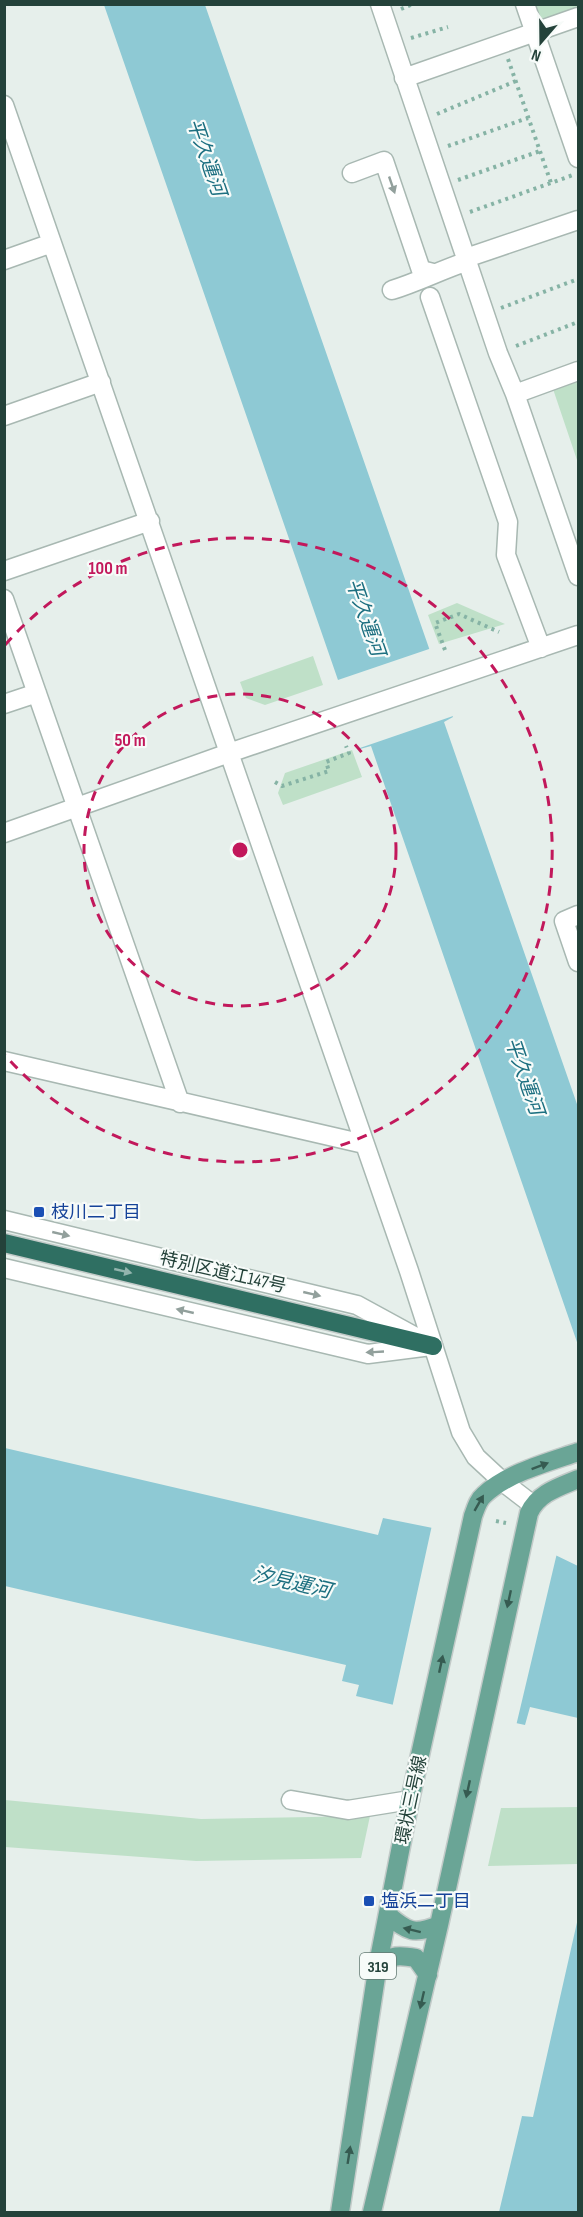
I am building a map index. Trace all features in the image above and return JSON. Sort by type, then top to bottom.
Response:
[{"type":"highway","points":[[4,1244],[432,1346]]},
{"type":"main road","name":"環状三号線","points":[[340,2212],[378,1964],[410,1800],[468,1533],[478,1502],[484,1494],[503,1482],[539,1466],[579,1452]]},
{"type":"main road","points":[[372,2212],[428,1975],[529,1513],[543,1495],[579,1479]]},
{"type":"main road","points":[[388,1915],[405,1929],[422,1932],[439,1925]]},
{"type":"main road","points":[[378,1964],[392,1956],[402,1955],[416,1958],[428,1975]]},
{"type":"street","points":[[380,4],[498,353],[515,394],[579,576]]},
{"type":"street","points":[[525,4],[579,158]]},
{"type":"street","points":[[404,78],[579,17]]},
{"type":"street","points":[[4,105],[409,1271],[461,1432],[476,1456],[503,1482],[533,1505]]},
{"type":"street","points":[[352,173],[384,161],[421,270],[433,273]]},
{"type":"street","points":[[392,290],[424,280],[433,273],[579,220]]},
{"type":"street","points":[[4,260],[52,243]]},
{"type":"street","points":[[430,297],[508,522],[506,555],[541,648]]},
{"type":"street","points":[[515,394],[579,371]]},
{"type":"street","points":[[4,416],[101,382]]},
{"type":"street","points":[[4,571],[150,521]]},
{"type":"street","points":[[4,598],[180,1103]]},
{"type":"street","points":[[4,833],[229,753],[579,635]]},
{"type":"street","points":[[4,704],[37,693]]},
{"type":"street","points":[[579,915],[564,921],[579,962]]},
{"type":"street","points":[[4,1061],[364,1144]]},
{"type":"street","name":"特別区道江147号","points":[[4,1220],[357,1305],[432,1346]]},
{"type":"street","points":[[4,1269],[368,1354],[432,1346]]},
{"type":"street","points":[[291,1800],[348,1810],[410,1800]]},
{"type":"path","points":[[393,43],[448,27]]},
{"type":"path","points":[[503,44],[551,183]]},
{"type":"path","points":[[420,122],[516,81]]},
{"type":"path","points":[[430,152],[528,118]]},
{"type":"path","points":[[442,186],[540,151]]},
{"type":"path","points":[[452,218],[579,174]]},
{"type":"path","points":[[486,313],[579,279]]},
{"type":"path","points":[[498,353],[579,322]]},
{"type":"path","points":[[445,650],[435,623],[459,614],[499,632]]},
{"type":"path","points":[[275,782],[282,786],[329,771],[326,762],[349,753],[346,746]]},
{"type":"path","points":[[496,1521],[506,1523]]},
{"type":"green space","points":[[533,5],[578,5],[578,13],[541,26]]},
{"type":"green space","points":[[578,380],[578,463],[553,389]]},
{"type":"green space","points":[[457,603],[505,624],[439,644],[428,615]]},
{"type":"green space","points":[[313,656],[323,685],[265,705],[246,698],[240,682]]},
{"type":"green space","points":[[352,750],[362,777],[283,805],[278,793],[285,773]]},
{"type":"green space","points":[[5,1800],[201,1819],[370,1816],[361,1858],[196,1861],[5,1847]]},
{"type":"green space","points":[[578,1807],[578,1864],[488,1866],[501,1808]]},
{"type":"water","name":"平久運河","points":[[104,5],[205,5],[453,717],[444,722],[578,1107],[578,1345],[371,746],[360,749]]},
{"type":"water","name":"汐見運河","points":[[5,1448],[378,1535],[383,1518],[547,1551],[578,1566],[578,1718],[530,1707],[525,1725],[511,1722],[508,1732],[356,1696],[359,1685],[342,1681],[346,1665],[5,1586]]},
{"type":"water","points":[[578,1918],[578,2212],[499,2212],[522,2116],[533,2117]]},
{"type":"pier","points":[[432,648],[456,715],[357,749],[335,681]]},
{"type":"pier","points":[[432,1525],[548,1548],[557,1553],[516,1726],[513,1725],[509,1735],[392,1708]]},
{"type":"place","name":"枝川二丁目","points":[[39,1212]]},
{"type":"place","name":"塩浜二丁目","points":[[369,1901]]}]
